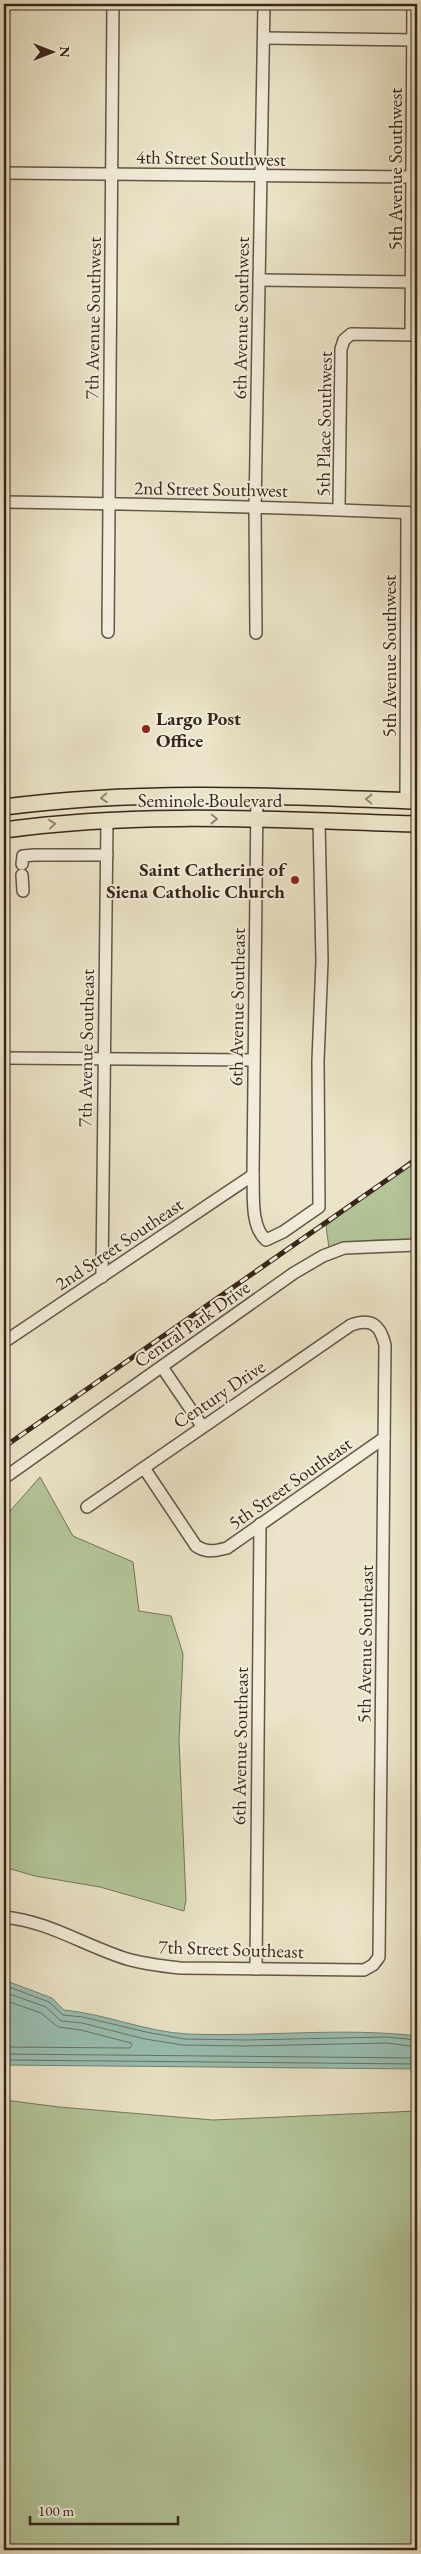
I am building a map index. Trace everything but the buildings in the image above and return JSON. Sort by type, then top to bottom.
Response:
[{"type":"main road","name":"Seminole Boulevard","points":[[4,807],[108,798],[257,796],[411,800]]},
{"type":"main road","points":[[410,824],[411,800]]},
{"type":"main road","name":"Seminole Boulevard","points":[[4,830],[107,820],[257,820],[410,824]]},
{"type":"street","name":"7th Avenue Southwest","points":[[108,632],[114,4]]},
{"type":"street","name":"6th Avenue Southwest","points":[[256,633],[255,509],[264,4]]},
{"type":"street","name":"5th Avenue Southwest","points":[[413,4],[415,40],[414,334]]},
{"type":"street","points":[[264,38],[415,40]]},
{"type":"street","name":"4th Street Southwest","points":[[4,173],[415,177]]},
{"type":"street","points":[[259,280],[414,282]]},
{"type":"street","name":"5th Place Southwest","points":[[339,508],[341,349],[344,340],[352,334],[414,334]]},
{"type":"street","name":"2nd Street Southwest","points":[[4,502],[255,509],[339,508],[412,513]]},
{"type":"street","name":"5th Avenue Southwest","points":[[411,800],[412,513]]},
{"type":"street","name":"6th Avenue Southeast","points":[[257,796],[253,1060],[254,1175],[255,1218],[260,1235],[266,1240],[283,1232],[319,1207],[318,1061],[322,961],[319,821]]},
{"type":"street","name":"7th Avenue Southeast","points":[[102,1277],[107,820]]},
{"type":"street","points":[[23,890],[23,856],[107,855]]},
{"type":"street","points":[[4,1058],[253,1060]]},
{"type":"street","name":"2nd Street Southeast","points":[[4,1342],[254,1175]]},
{"type":"street","name":"Central Park Drive","points":[[4,1478],[294,1273],[322,1256],[344,1248],[417,1245]]},
{"type":"street","name":"Century Drive","points":[[87,1507],[351,1325],[362,1321],[376,1324]]},
{"type":"street","name":"5th Avenue Southeast","points":[[373,1965],[379,1957],[385,1345],[382,1333],[376,1324]]},
{"type":"street","points":[[162,1367],[202,1426]]},
{"type":"street","name":"5th Street Southeast","points":[[144,1468],[196,1546],[203,1551],[214,1552],[227,1548],[384,1438]]},
{"type":"street","name":"6th Avenue Southeast","points":[[256,1969],[260,1524]]},
{"type":"street","name":"7th Street Southeast","points":[[4,1917],[44,1926],[127,1959],[157,1966],[364,1970],[373,1965]]},
{"type":"green space","points":[[417,1155],[417,1240],[361,1241],[329,1248],[326,1226]]},
{"type":"green space","points":[[40,1477],[73,1536],[133,1562],[139,1611],[171,1616],[183,1654],[179,1740],[186,1900],[184,1911],[100,1887],[35,1876],[4,1867],[4,1518]]},
{"type":"green space","points":[[4,2100],[59,2107],[213,2120],[417,2111],[417,2550],[4,2550]]},
{"type":"water","points":[[4,1980],[52,1998],[64,2010],[95,2015],[172,2033],[217,2035],[360,2032],[417,2036],[417,2069],[4,2065]]},
{"type":"railway","points":[[4,1447],[417,1159]]},
{"type":"place","name":"Largo Post Office","points":[[146,729]]},
{"type":"place","name":"Saint Catherine of Siena Catholic Church","points":[[295,880]]}]
